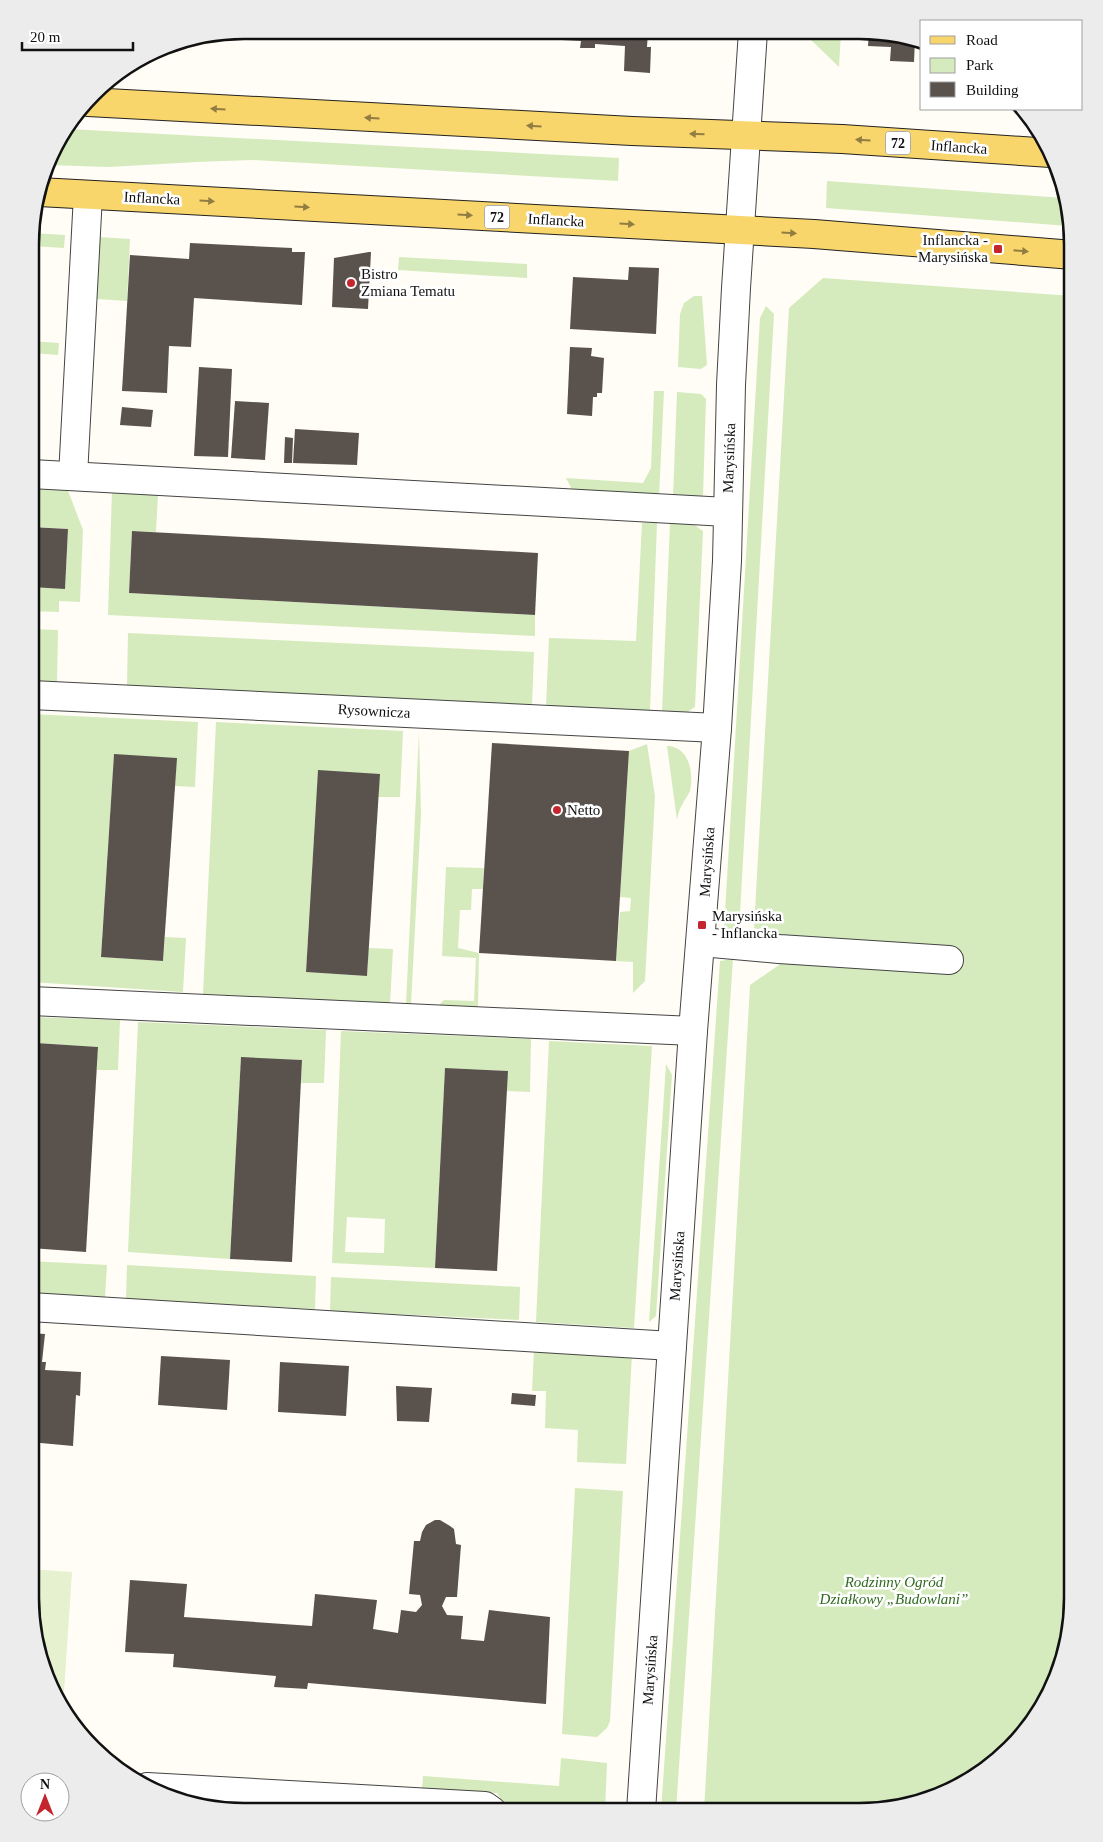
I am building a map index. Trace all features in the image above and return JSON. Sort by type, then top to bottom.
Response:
[{"type":"main road","name":"Inflancka","points":[[96,102],[632,132],[842,139],[1043,152]]},
{"type":"main road","name":"Inflancka","points":[[46,192],[814,234],[1064,254]]},
{"type":"street","name":"Marysińska","points":[[642,1803],[693,1031],[717,728],[727,561],[731,384],[752,39]]},
{"type":"street","points":[[73,476],[88,195]]},
{"type":"street","points":[[39,474],[727,512]]},
{"type":"street","name":"Rysownicza","points":[[39,694],[717,728]]},
{"type":"street","points":[[701,942],[789,950],[949,960]]},
{"type":"street","points":[[39,1001],[693,1031]]},
{"type":"street","points":[[39,1309],[672,1346]]},
{"type":"street","points":[[165,1788],[444,1803]]},
{"type":"green space","points":[[810,39],[841,39],[839,67]]},
{"type":"green space","points":[[74,129],[619,158],[618,181],[252,160],[109,167],[54,165]]},
{"type":"green space","points":[[827,181],[1059,198],[1063,226],[826,208]]},
{"type":"green space","points":[[39,233],[65,235],[64,248],[39,246]]},
{"type":"green space","points":[[99,237],[130,239],[127,301],[96,299]]},
{"type":"green space","points":[[399,257],[527,264],[527,278],[398,270]]},
{"type":"green space","name":"Rodzinny Ogród Działkowy „Budowlani”","points":[[823,278],[1064,295],[1064,1612],[1057,1651],[1049,1677],[1037,1701],[1022,1723],[1004,1743],[984,1761],[962,1776],[938,1788],[912,1796],[873,1803],[705,1803],[750,985],[779,965],[780,936],[754,928],[789,308]]},
{"type":"green space","points":[[694,296],[702,296],[707,365],[701,369],[678,367],[680,314],[684,303]]},
{"type":"green space","points":[[766,306],[774,314],[739,931],[724,930],[760,318]]},
{"type":"green space","points":[[39,342],[59,343],[58,355],[39,354]]},
{"type":"green space","points":[[654,391],[664,391],[659,497],[574,493],[566,478],[643,483],[651,468]]},
{"type":"green space","points":[[677,392],[701,394],[706,399],[703,495],[694,499],[673,498]]},
{"type":"green space","points":[[39,487],[67,488],[83,530],[80,602],[59,601],[59,612],[39,611],[39,587],[65,588],[68,529],[39,527]]},
{"type":"green space","points":[[112,491],[158,494],[156,532],[132,531],[129,593],[535,615],[535,636],[108,615]]},
{"type":"green space","points":[[642,523],[657,523],[650,711],[546,706],[549,638],[636,641]]},
{"type":"green space","points":[[670,523],[693,524],[703,531],[695,707],[686,713],[662,712]]},
{"type":"green space","points":[[39,629],[58,630],[57,684],[39,683]]},
{"type":"green space","points":[[128,633],[534,652],[532,707],[127,686]]},
{"type":"green space","points":[[39,714],[198,722],[195,787],[175,786],[176,758],[114,755],[101,956],[163,961],[165,937],[186,938],[183,992],[39,983]]},
{"type":"green space","points":[[216,722],[403,731],[400,797],[378,797],[318,771],[306,972],[367,976],[369,948],[393,949],[390,1004],[203,994]]},
{"type":"green space","points":[[419,733],[421,814],[411,1004],[406,1004]]},
{"type":"green space","points":[[647,744],[655,796],[645,981],[633,993],[633,962],[616,961],[620,912],[630,911],[631,898],[620,897],[629,751]]},
{"type":"green space","points":[[667,746],[680,750],[685,755],[691,776],[690,791],[680,808],[677,820]]},
{"type":"green space","points":[[446,867],[484,868],[483,889],[472,889],[471,910],[460,910],[458,948],[479,953],[478,1007],[474,1012],[438,1010],[439,1005],[444,1000],[474,1001],[476,958],[442,956]]},
{"type":"green space","points":[[733,959],[677,1803],[662,1803],[720,961]]},
{"type":"green space","points":[[39,1017],[120,1020],[118,1070],[97,1070],[98,1047],[39,1043]]},
{"type":"green space","points":[[138,1022],[326,1030],[324,1083],[301,1083],[302,1060],[241,1058],[230,1259],[128,1252]]},
{"type":"green space","points":[[341,1031],[531,1039],[530,1092],[507,1091],[507,1071],[445,1068],[435,1268],[332,1263]],"holes":[[[347,1217],[385,1219],[384,1253],[345,1252]]]},
{"type":"green space","points":[[549,1041],[652,1046],[634,1328],[536,1322]]},
{"type":"green space","points":[[666,1064],[672,1075],[656,1316],[649,1322]]},
{"type":"green space","points":[[39,1261],[107,1265],[105,1297],[39,1294]]},
{"type":"green space","points":[[127,1265],[316,1276],[315,1309],[126,1299]]},
{"type":"green space","points":[[331,1277],[520,1287],[519,1320],[330,1311]]},
{"type":"green space","points":[[534,1349],[632,1354],[626,1464],[577,1462],[578,1430],[545,1428],[546,1391],[532,1391]]},
{"type":"green space","points":[[575,1488],[623,1491],[610,1721],[607,1728],[597,1737],[562,1734]]},
{"type":"green space","points":[[39,1570],[72,1572],[64,1692],[62,1692],[54,1677],[43,1638],[39,1612]]},
{"type":"green space","points":[[561,1758],[607,1763],[605,1803],[503,1803],[497,1793],[422,1791],[423,1776],[559,1786]]},
{"type":"building","points":[[543,39],[648,39],[647,47],[651,47],[650,73],[624,71],[625,46],[595,44],[595,48],[580,48],[581,41]]},
{"type":"building","points":[[868,39],[873,39],[915,47],[914,62],[890,61],[891,47],[868,46]]},
{"type":"building","points":[[190,243],[292,248],[292,252],[305,252],[302,305],[194,298],[191,347],[169,346],[167,393],[122,391],[130,255],[189,259]]},
{"type":"building","name":"Bistro Zmiana Tematu","points":[[371,252],[368,309],[332,307],[334,258]]},
{"type":"building","points":[[629,267],[659,268],[656,334],[570,329],[573,277],[628,280]]},
{"type":"building","points":[[570,347],[592,348],[591,356],[604,358],[602,393],[597,393],[597,397],[593,397],[592,416],[567,414]]},
{"type":"building","points":[[199,367],[232,369],[228,457],[194,456]]},
{"type":"building","points":[[235,401],[269,403],[265,460],[231,458]]},
{"type":"building","points":[[122,407],[153,410],[151,427],[120,425]]},
{"type":"building","points":[[295,429],[359,433],[357,465],[293,463]]},
{"type":"building","points":[[285,437],[293,438],[292,463],[284,463]]},
{"type":"building","points":[[39,527],[68,529],[65,589],[39,587]]},
{"type":"building","points":[[132,531],[538,553],[535,615],[129,593]]},
{"type":"building","name":"Netto","points":[[492,743],[629,751],[616,961],[479,953]]},
{"type":"building","points":[[114,754],[177,758],[163,961],[101,957]]},
{"type":"building","points":[[318,770],[380,774],[367,976],[306,972]]},
{"type":"building","points":[[39,1043],[98,1047],[86,1252],[39,1249]]},
{"type":"building","points":[[241,1057],[302,1060],[292,1262],[230,1259]]},
{"type":"building","points":[[445,1068],[508,1071],[497,1271],[435,1268]]},
{"type":"building","points":[[39,1334],[45,1334],[42,1362],[46,1362],[45,1370],[81,1372],[80,1396],[76,1395],[73,1446],[39,1443]]},
{"type":"building","points":[[161,1356],[230,1360],[227,1410],[158,1405]]},
{"type":"building","points":[[280,1362],[349,1366],[346,1416],[278,1412]]},
{"type":"building","points":[[396,1386],[432,1388],[429,1422],[397,1421]]},
{"type":"building","points":[[512,1393],[536,1395],[535,1406],[511,1404]]},
{"type":"building","points":[[435,1520],[440,1520],[454,1529],[456,1544],[461,1545],[457,1597],[446,1597],[442,1606],[447,1615],[463,1616],[461,1639],[484,1641],[489,1610],[550,1617],[546,1704],[308,1683],[307,1689],[274,1687],[276,1676],[173,1667],[174,1654],[125,1652],[130,1580],[187,1584],[184,1617],[312,1626],[315,1594],[377,1600],[373,1629],[398,1633],[401,1610],[416,1612],[422,1605],[420,1595],[409,1594],[414,1541],[420,1541],[426,1525]]},
{"type":"place","name":"Inflancka - Marysińska","points":[[998,249]]},
{"type":"place","name":"Bistro Zmiana Tematu","points":[[351,283]]},
{"type":"place","name":"Netto","points":[[557,810]]},
{"type":"place","name":"Marysińska - Inflancka","points":[[702,925]]}]
